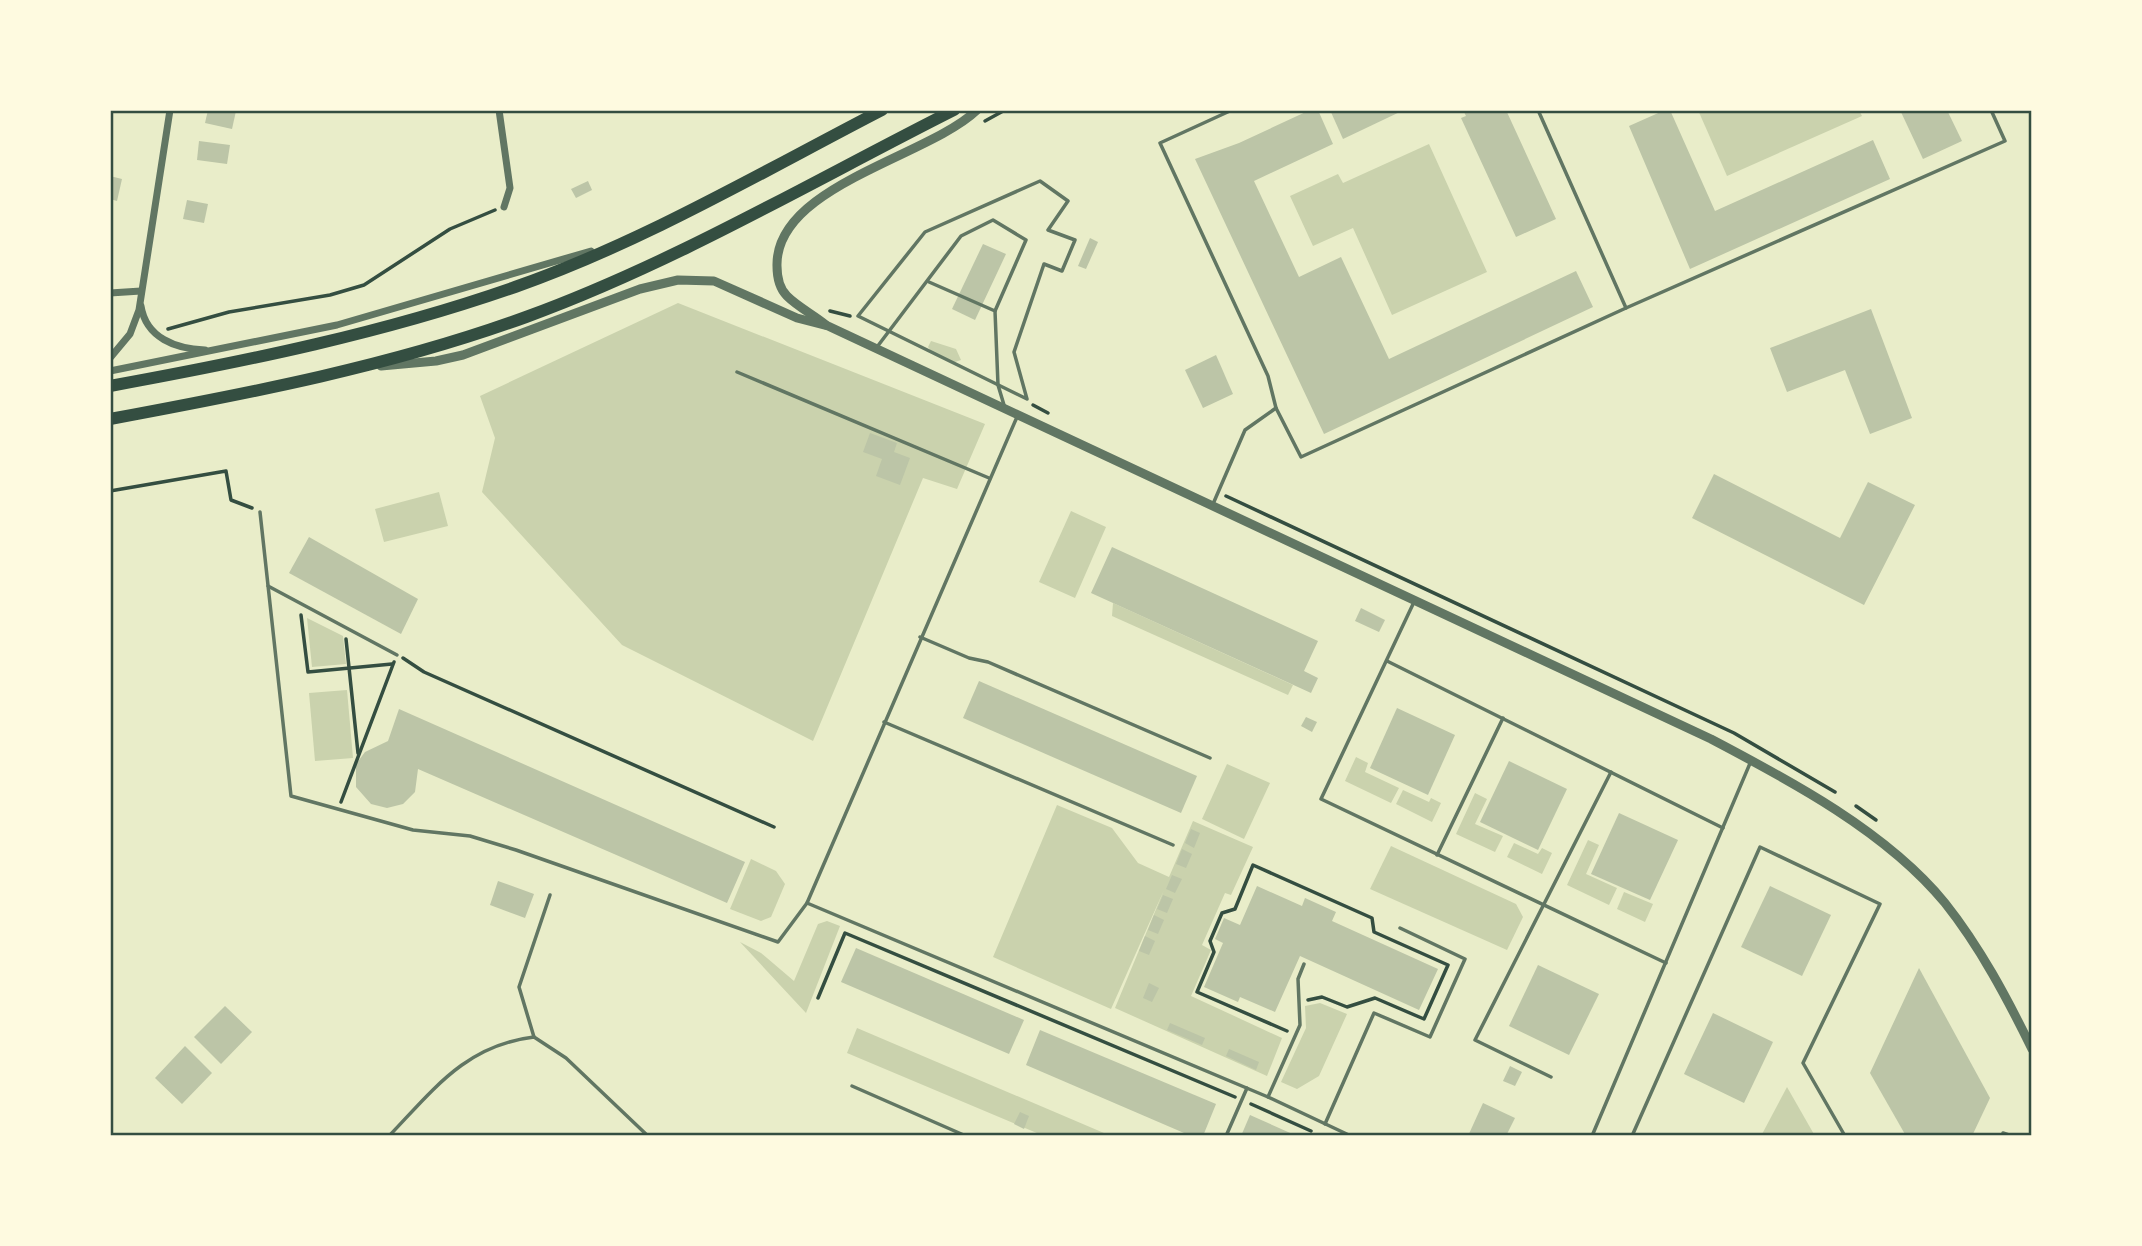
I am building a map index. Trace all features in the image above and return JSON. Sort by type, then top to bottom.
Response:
[{"type":"highway","points":[[110,386],[341,339],[438,313],[543,277],[648,230],[882,110]]},
{"type":"highway","points":[[110,419],[353,368],[448,344],[592,290],[660,259],[954,110]]},
{"type":"street","points":[[110,358],[130,334],[139,310],[170,110]]},
{"type":"street","points":[[499,110],[510,188],[504,207]]},
{"type":"street","points":[[828,326],[786,295],[779,282],[777,253],[791,223],[822,197],[947,130],[977,110]]},
{"type":"street","points":[[110,371],[337,325],[567,259],[648,230]]},
{"type":"street","points":[[353,368],[436,361],[463,355],[640,289],[678,280],[713,281],[797,318],[828,326],[1213,504],[1751,760],[1884,844],[1914,871],[1943,901],[1970,937],[2032,1049]]},
{"type":"street","points":[[110,293],[141,291]]},
{"type":"street","points":[[141,291],[143,317],[153,333],[185,348],[218,350]]},
{"type":"lane","points":[[1232,110],[1160,144],[1268,376],[1276,408],[1301,457],[1626,308],[2005,141],[1991,110]]},
{"type":"lane","points":[[1538,110],[1626,308]]},
{"type":"lane","points":[[1040,181],[1068,201],[1048,230],[1075,240],[1062,271],[1044,264],[1014,352],[1027,399],[891,333],[858,316],[925,232],[1040,181]]},
{"type":"lane","points":[[877,347],[891,333],[961,236],[993,220],[1026,240],[995,311],[998,386],[1004,407]]},
{"type":"lane","points":[[929,282],[995,311]]},
{"type":"lane","points":[[737,372],[989,478]]},
{"type":"lane","points":[[1213,504],[1245,430],[1276,408]]},
{"type":"lane","points":[[260,512],[291,796],[413,830],[470,836],[778,942],[807,903],[1018,413]]},
{"type":"lane","points":[[268,586],[397,655]]},
{"type":"lane","points":[[1415,600],[1321,799],[1666,964]]},
{"type":"lane","points":[[920,638],[969,658],[988,662],[1210,758]]},
{"type":"lane","points":[[1387,661],[1723,828]]},
{"type":"lane","points":[[1437,855],[1503,718]]},
{"type":"lane","points":[[884,722],[1173,845]]},
{"type":"lane","points":[[1592,1136],[1751,760]]},
{"type":"lane","points":[[1551,1077],[1475,1040],[1611,772]]},
{"type":"lane","points":[[1632,1136],[1760,847],[1880,904],[1803,1063],[1845,1136]]},
{"type":"lane","points":[[534,1037],[519,987],[550,895]]},
{"type":"lane","points":[[807,903],[1247,1088],[1352,1136]]},
{"type":"lane","points":[[1325,1124],[1374,1013],[1430,1037],[1465,959],[1400,928]]},
{"type":"lane","points":[[1268,1097],[1300,1025],[1298,979],[1304,964]]},
{"type":"lane","points":[[389,1136],[453,1069],[484,1050],[512,1039],[534,1037],[566,1058],[648,1136]]},
{"type":"lane","points":[[852,1086],[966,1136]]},
{"type":"lane","points":[[1226,1136],[1247,1088]]},
{"type":"lane","points":[[2002,1136],[2003,1133],[2012,1136]]},
{"type":"path","points":[[980,123],[1005,110]]},
{"type":"path","points":[[153,333],[229,312],[330,295],[364,285],[450,229],[504,207]]},
{"type":"path","points":[[828,310],[859,318]]},
{"type":"path","points":[[1023,400],[1058,418]]},
{"type":"path","points":[[110,491],[226,471],[231,500],[260,512]]},
{"type":"path","points":[[1219,493],[1734,733],[1841,796]]},
{"type":"path","points":[[300,603],[308,672],[394,664]]},
{"type":"path","points":[[345,627],[358,756]]},
{"type":"path","points":[[338,808],[397,655],[424,672],[774,827]]},
{"type":"path","points":[[1852,803],[1881,824]]},
{"type":"path","points":[[818,998],[845,933],[1323,1136]]},
{"type":"green space","points":[[1698,110],[1859,110],[1862,116],[1727,176]]},
{"type":"green space","points":[[1429,144],[1487,272],[1392,315],[1353,228],[1313,246],[1290,196],[1338,174],[1343,183]]},
{"type":"green space","points":[[678,303],[985,424],[957,489],[923,478],[813,741],[622,645],[482,492],[495,438],[480,396]]},
{"type":"green space","points":[[931,341],[956,349],[961,360],[952,363],[934,355],[928,347]]},
{"type":"green space","points":[[439,492],[448,526],[384,542],[375,509]]},
{"type":"green space","points":[[1071,511],[1106,527],[1075,598],[1039,582]]},
{"type":"green space","points":[[1113,603],[1293,685],[1288,695],[1112,616]]},
{"type":"green space","points":[[307,618],[343,636],[346,664],[312,667]]},
{"type":"green space","points":[[347,690],[353,758],[315,761],[309,693]]},
{"type":"green space","points":[[1356,757],[1368,763],[1365,772],[1399,788],[1391,803],[1345,781]]},
{"type":"green space","points":[[1227,764],[1270,783],[1244,839],[1202,819]]},
{"type":"green space","points":[[1403,790],[1429,802],[1431,798],[1441,803],[1432,822],[1396,804]]},
{"type":"green space","points":[[1475,793],[1487,799],[1475,824],[1503,836],[1495,852],[1456,834]]},
{"type":"green space","points":[[1057,805],[1112,828],[1138,863],[1169,877],[1193,821],[1253,847],[1231,895],[1225,893],[1202,945],[1211,950],[1191,996],[1282,1038],[1267,1076],[1115,1008],[1164,890],[1111,1009],[993,957]]},
{"type":"green space","points":[[1588,840],[1599,845],[1586,874],[1617,888],[1609,905],[1567,885]]},
{"type":"green space","points":[[1514,843],[1538,854],[1542,848],[1552,853],[1542,874],[1507,857]]},
{"type":"green space","points":[[1391,846],[1516,904],[1523,917],[1507,950],[1370,889]]},
{"type":"green space","points":[[751,859],[776,871],[785,884],[771,917],[761,921],[730,909]]},
{"type":"green space","points":[[1624,892],[1653,904],[1645,922],[1617,909]]},
{"type":"green space","points":[[827,921],[840,926],[806,1013],[740,942],[761,953],[794,981],[818,924]]},
{"type":"green space","points":[[1320,1003],[1347,1014],[1319,1076],[1297,1089],[1281,1082],[1306,1028],[1305,1006]]},
{"type":"green space","points":[[857,1028],[1111,1136],[1044,1136],[847,1053]]},
{"type":"green space","points":[[1787,1087],[1815,1136],[1761,1136]]},
{"type":"building","points":[[208,110],[236,111],[232,129],[205,123]]},
{"type":"building","points":[[1310,110],[1318,110],[1333,144],[1254,181],[1299,277],[1341,257],[1389,359],[1576,271],[1593,307],[1324,434],[1195,159],[1239,143]]},
{"type":"building","points":[[1330,110],[1404,110],[1343,139]]},
{"type":"building","points":[[1463,110],[1506,110],[1556,219],[1516,237],[1461,118],[1466,116]]},
{"type":"building","points":[[1670,110],[1715,211],[1873,140],[1890,179],[1690,269],[1629,126]]},
{"type":"building","points":[[1900,110],[1947,110],[1962,141],[1923,159]]},
{"type":"building","points":[[199,141],[230,145],[227,164],[197,160]]},
{"type":"building","points":[[110,176],[122,179],[117,201],[110,199]]},
{"type":"building","points":[[588,181],[592,190],[576,198],[571,189]]},
{"type":"building","points":[[187,200],[208,204],[204,223],[183,219]]},
{"type":"building","points":[[1090,238],[1098,242],[1086,269],[1078,266]]},
{"type":"building","points":[[983,244],[1006,254],[975,320],[952,309]]},
{"type":"building","points":[[1871,309],[1912,418],[1870,434],[1845,370],[1787,392],[1770,348]]},
{"type":"building","points":[[1216,355],[1233,394],[1203,408],[1185,370]]},
{"type":"building","points":[[870,433],[897,443],[894,452],[910,458],[900,485],[876,476],[882,459],[863,452]]},
{"type":"building","points":[[1714,474],[1840,538],[1868,482],[1915,505],[1864,605],[1692,518]]},
{"type":"building","points":[[309,537],[418,599],[401,634],[289,573]]},
{"type":"building","points":[[1112,547],[1318,641],[1304,671],[1318,678],[1311,693],[1091,593]]},
{"type":"building","points":[[1361,608],[1385,620],[1379,632],[1355,621]]},
{"type":"building","points":[[979,681],[1197,776],[1181,813],[963,718]]},
{"type":"building","points":[[1397,708],[1455,735],[1428,795],[1370,768]]},
{"type":"building","points":[[399,709],[745,862],[727,903],[418,769],[415,792],[403,804],[387,808],[371,804],[356,787],[356,764],[365,752],[388,741]]},
{"type":"building","points":[[1306,717],[1317,722],[1312,732],[1301,726]]},
{"type":"building","points":[[1509,761],[1567,789],[1538,850],[1480,822]]},
{"type":"building","points":[[1619,813],[1678,840],[1650,900],[1591,874]]},
{"type":"building","points":[[1191,829],[1200,833],[1194,848],[1185,843]]},
{"type":"building","points":[[1182,849],[1192,854],[1186,868],[1176,864]]},
{"type":"building","points":[[1172,875],[1182,879],[1175,893],[1166,889]]},
{"type":"building","points":[[498,881],[534,894],[525,918],[490,905]]},
{"type":"building","points":[[1257,886],[1302,906],[1305,898],[1336,912],[1332,921],[1438,969],[1419,1010],[1300,956],[1275,1012],[1240,997],[1238,1002],[1204,987],[1223,943],[1215,939],[1224,918],[1240,925]]},
{"type":"building","points":[[1770,886],[1831,915],[1802,976],[1741,947]]},
{"type":"building","points":[[1163,895],[1173,899],[1167,913],[1157,909]]},
{"type":"building","points":[[1154,915],[1164,920],[1158,934],[1148,930]]},
{"type":"building","points":[[1145,936],[1155,941],[1149,955],[1139,951]]},
{"type":"building","points":[[856,948],[1024,1020],[1009,1054],[841,982]]},
{"type":"building","points":[[1538,965],[1599,994],[1569,1055],[1509,1026]]},
{"type":"building","points":[[1919,968],[1990,1098],[1972,1136],[1906,1136],[1870,1073]]},
{"type":"building","points":[[1149,983],[1159,988],[1152,1002],[1143,998]]},
{"type":"building","points":[[225,1006],[252,1032],[221,1064],[194,1037]]},
{"type":"building","points":[[1713,1013],[1773,1042],[1744,1103],[1684,1074]]},
{"type":"building","points":[[1170,1023],[1205,1038],[1202,1045],[1167,1030]]},
{"type":"building","points":[[1040,1030],[1216,1104],[1203,1136],[1191,1136],[1026,1065]]},
{"type":"building","points":[[185,1046],[212,1073],[182,1104],[155,1078]]},
{"type":"building","points":[[1229,1049],[1259,1062],[1256,1070],[1226,1056]]},
{"type":"building","points":[[1510,1066],[1522,1072],[1515,1086],[1503,1081]]},
{"type":"building","points":[[1483,1103],[1515,1118],[1506,1136],[1468,1136]]},
{"type":"building","points":[[1020,1112],[1029,1116],[1024,1129],[1014,1124]]},
{"type":"building","points":[[1250,1115],[1297,1136],[1241,1136]]}]
